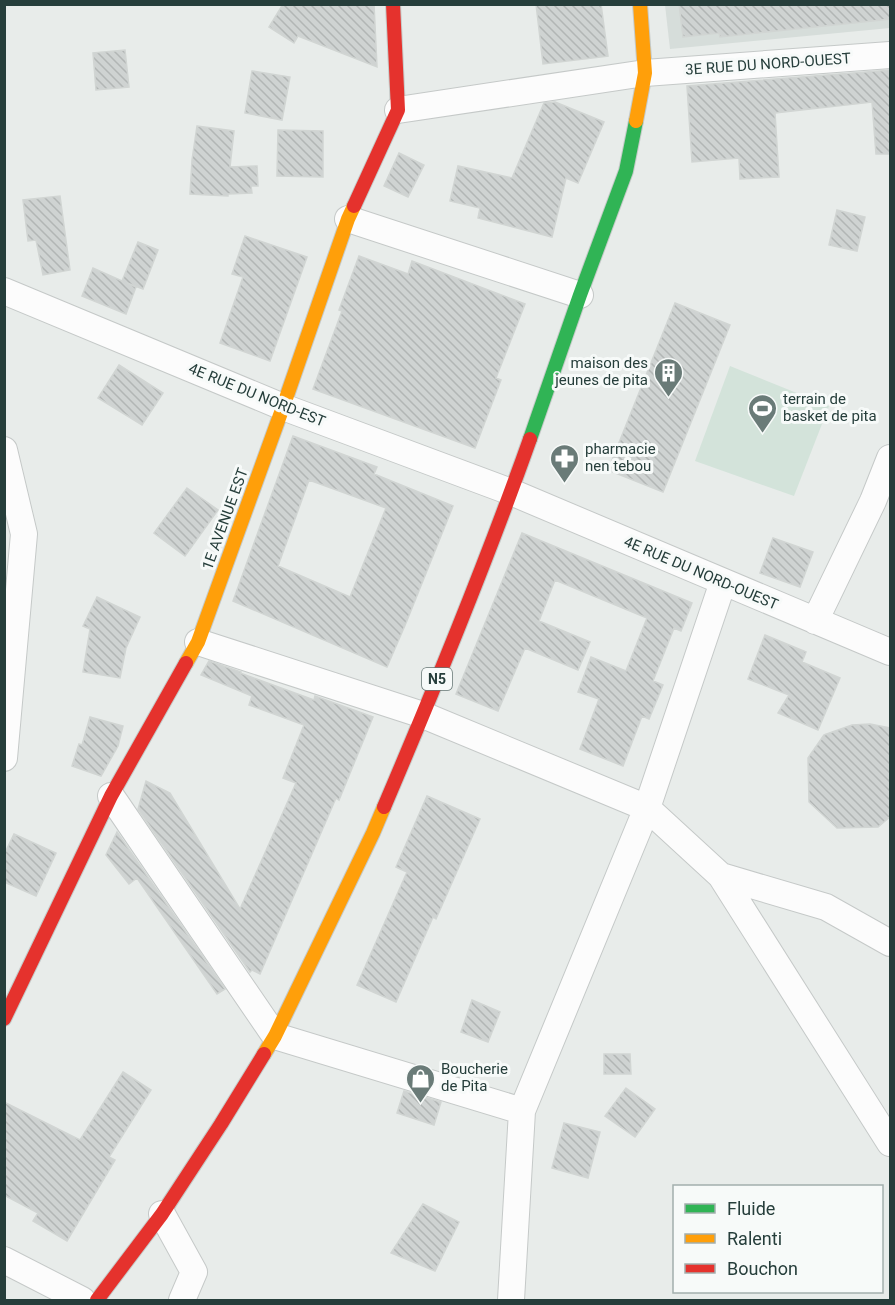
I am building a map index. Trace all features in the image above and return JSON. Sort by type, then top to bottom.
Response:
[{"type":"main road","name":"1E AVENUE EST","points":[[4,1019],[111,796],[198,642],[348,219],[398,110],[393,4]]},
{"type":"main road","name":"N5","points":[[97,1300],[162,1214],[275,1036],[373,833],[423,715],[511,492],[626,171],[645,73],[640,4]]},
{"type":"street","name":"3E RUE DU NORD-OUEST","points":[[398,110],[645,73],[891,55]]},
{"type":"street","points":[[348,219],[580,295]]},
{"type":"street","name":"4E RUE DU NORD-EST","points":[[4,291],[283,407],[511,492]]},
{"type":"street","points":[[4,450],[24,534],[4,758]]},
{"type":"street","points":[[815,621],[873,501],[891,458]]},
{"type":"street","name":"4E RUE DU NORD-OUEST","points":[[511,492],[891,652]]},
{"type":"street","points":[[511,1300],[522,1112],[647,807],[723,582]]},
{"type":"street","points":[[198,642],[423,715],[647,807],[721,876],[891,1143]]},
{"type":"street","points":[[111,796],[275,1036],[522,1112]]},
{"type":"street","points":[[721,876],[826,907],[891,943]]},
{"type":"street","points":[[162,1214],[194,1272],[182,1300]]},
{"type":"street","points":[[4,1260],[82,1300]]},
{"type":"shaded area","points":[[665,5],[890,5],[890,28],[670,49]]},
{"type":"shaded area","name":"terrain de basket de pita","points":[[730,366],[829,406],[794,496],[695,461]]},
{"type":"building","points":[[283,4],[374,4],[377,67],[298,36],[294,43],[269,27]]},
{"type":"building","points":[[536,4],[601,4],[608,56],[543,64]]},
{"type":"building","points":[[679,4],[891,4],[891,19],[720,37],[719,33],[683,37]]},
{"type":"building","points":[[125,50],[129,87],[96,90],[93,53]]},
{"type":"building","points":[[891,70],[891,154],[876,154],[872,102],[775,113],[779,177],[740,179],[739,158],[692,162],[687,86]]},
{"type":"building","points":[[252,71],[290,77],[282,120],[245,113]]},
{"type":"building","points":[[555,102],[604,122],[578,183],[566,178],[552,237],[478,218],[480,208],[450,201],[458,166],[512,178],[544,103]]},
{"type":"building","points":[[197,126],[234,131],[230,167],[257,166],[258,186],[251,186],[252,193],[228,194],[228,196],[190,194]]},
{"type":"building","points":[[278,130],[323,131],[323,177],[277,176]]},
{"type":"building","points":[[399,153],[424,165],[408,197],[384,186]]},
{"type":"building","points":[[60,196],[70,270],[43,275],[36,240],[28,241],[23,200]]},
{"type":"building","points":[[837,210],[865,217],[857,251],[829,245]]},
{"type":"building","points":[[245,236],[307,257],[270,361],[220,343],[243,277],[232,274]]},
{"type":"building","points":[[138,242],[158,250],[143,289],[127,283],[136,287],[126,314],[82,296],[93,268],[122,281]]},
{"type":"building","points":[[359,256],[408,274],[412,261],[525,304],[496,378],[501,380],[475,448],[313,389],[342,311],[339,310]]},
{"type":"building","name":"maison des jeunes de pita","points":[[675,303],[730,325],[663,492],[608,470]]},
{"type":"building","points":[[119,365],[163,393],[142,425],[98,398]]},
{"type":"building","points":[[293,436],[377,467],[374,474],[453,506],[387,667],[233,601]],"holes":[[[309,480],[386,508],[350,597],[278,566]]]},
{"type":"building","points":[[187,488],[218,510],[185,556],[154,533]]},
{"type":"building","points":[[522,533],[692,603],[681,631],[674,628],[653,681],[663,685],[649,719],[642,716],[623,766],[580,749],[599,699],[578,692],[591,657],[626,671],[647,618],[555,580],[539,621],[590,642],[578,670],[525,648],[498,711],[456,694]]},
{"type":"building","points":[[773,538],[813,552],[800,587],[760,573]]},
{"type":"building","points":[[97,597],[140,617],[126,648],[120,678],[83,672],[90,629],[83,626]]},
{"type":"building","points":[[765,635],[806,652],[802,662],[840,678],[818,730],[778,713],[789,695],[748,679]]},
{"type":"building","points":[[209,661],[314,700],[315,696],[373,717],[339,800],[336,798],[260,974],[252,970],[250,972],[138,809],[146,781],[170,793],[240,909],[296,783],[283,778],[304,725],[249,705],[252,696],[201,675]]},
{"type":"building","points":[[90,717],[123,726],[118,746],[101,776],[72,766],[79,744],[82,745]]},
{"type":"building","points":[[870,724],[891,728],[891,816],[878,827],[837,828],[809,802],[808,758],[824,735],[852,725]]},
{"type":"building","points":[[427,796],[480,819],[436,919],[433,917],[396,1002],[357,985],[407,872],[396,867]]},
{"type":"building","points":[[117,832],[225,989],[217,994],[137,878],[129,884],[106,855]]},
{"type":"building","points":[[14,834],[56,853],[36,896],[4,882],[4,855]]},
{"type":"building","points":[[472,1000],[500,1012],[488,1042],[461,1032]]},
{"type":"building","points":[[604,1054],[630,1054],[631,1074],[604,1074]]},
{"type":"building","points":[[123,1072],[151,1090],[109,1157],[115,1160],[67,1241],[33,1221],[38,1213],[4,1195],[4,1102],[80,1140]]},
{"type":"building","points":[[626,1088],[655,1109],[635,1137],[605,1116]]},
{"type":"building","name":"Boucherie de Pita","points":[[404,1091],[441,1102],[434,1125],[397,1113]]},
{"type":"building","points":[[564,1123],[600,1132],[588,1178],[552,1168]]},
{"type":"building","points":[[423,1204],[459,1222],[435,1271],[391,1253]]},
{"type":"traffic: fast","points":[[530,439],[626,171],[636,121]]},
{"type":"traffic: slow","points":[[636,121],[645,73],[640,4]]},
{"type":"traffic: slow","points":[[186,663],[198,642],[354,206]]},
{"type":"traffic: slow","points":[[264,1054],[275,1036],[384,807]]},
{"type":"traffic: jam","points":[[354,206],[398,110],[393,4]]},
{"type":"traffic: jam","points":[[384,807],[460,624],[530,439]]},
{"type":"traffic: jam","points":[[4,1019],[111,796],[186,663]]},
{"type":"traffic: jam","points":[[97,1300],[162,1214],[264,1054]]},
{"type":"place","name":"maison des jeunes de pita","points":[[669,398]]},
{"type":"place","name":"terrain de basket de pita","points":[[762,434]]},
{"type":"place","name":"pharmacie nen tebou","points":[[564,484]]},
{"type":"place","name":"Boucherie de Pita","points":[[420,1104]]}]
